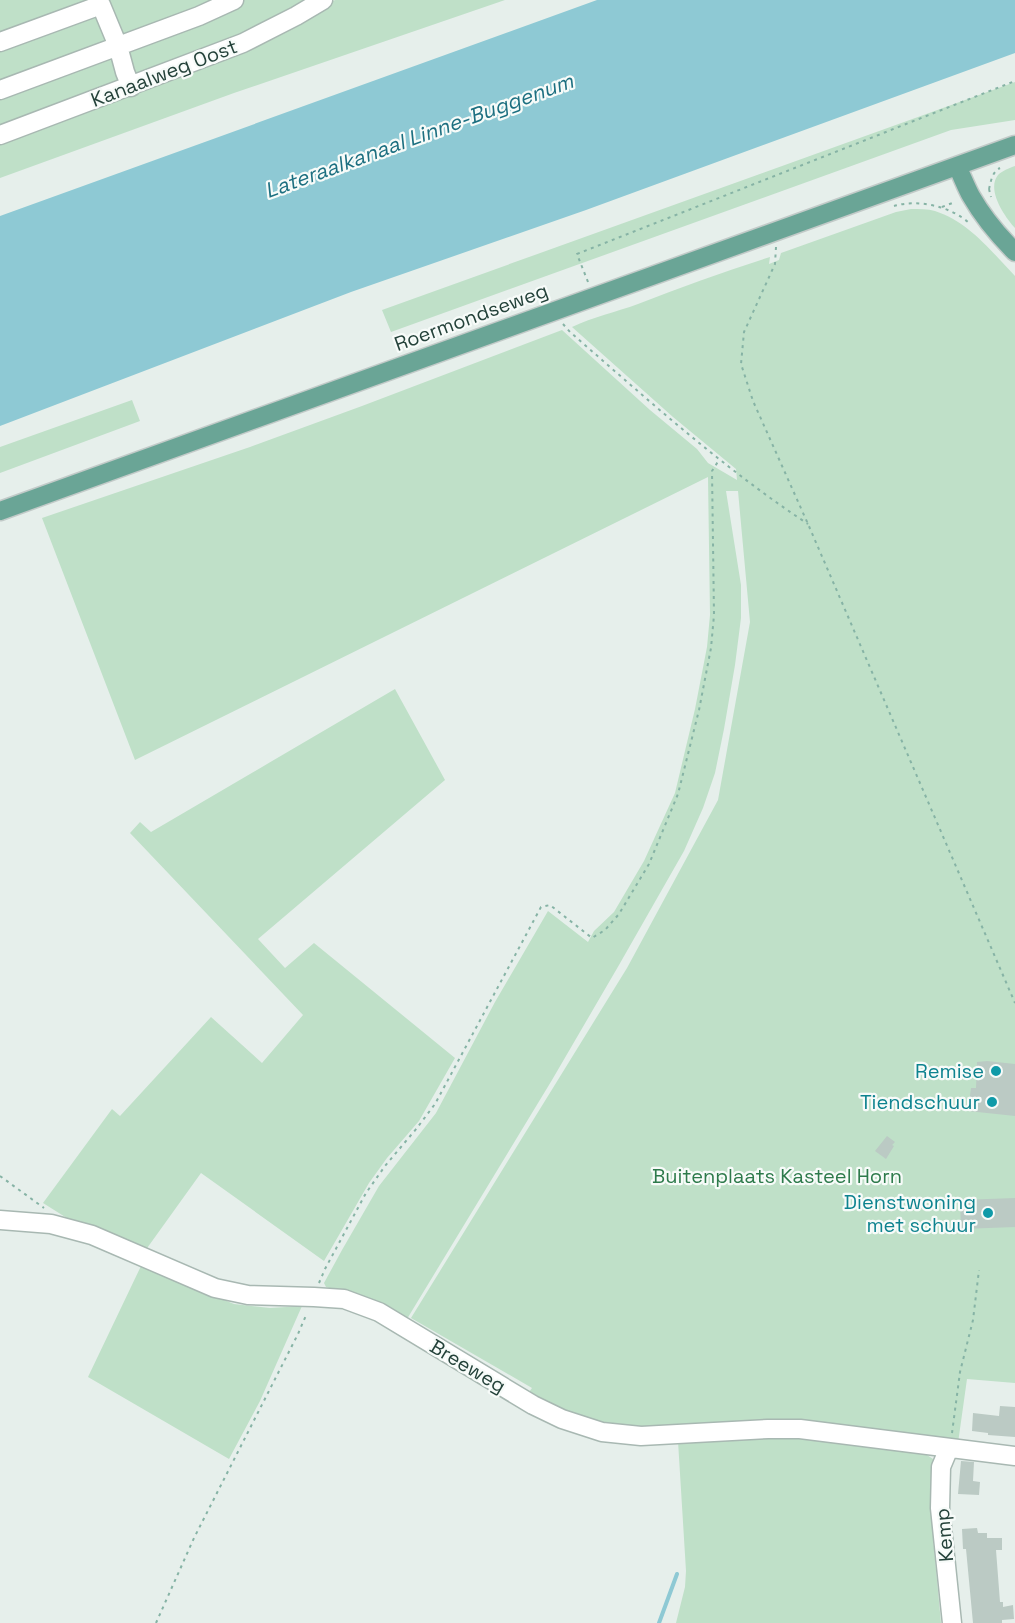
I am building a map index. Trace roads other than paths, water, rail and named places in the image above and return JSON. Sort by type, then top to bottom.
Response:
[{"type":"main road","name":"Roermondseweg","points":[[0,512],[1015,145]]},
{"type":"main road","points":[[957,166],[983,215],[1015,252]]},
{"type":"street","points":[[0,90],[199,16],[234,0]]},
{"type":"street","name":"Kanaalweg Oost","points":[[0,135],[243,43],[323,0]]},
{"type":"street","points":[[0,42],[101,5],[118,46],[131,87]]},
{"type":"street","name":"Breeweg","points":[[0,1220],[51,1224],[92,1235],[215,1288],[248,1295],[344,1299],[379,1312],[533,1405],[562,1419],[602,1432],[641,1436],[800,1429],[1015,1456]]},
{"type":"street","name":"Kemp","points":[[949,1448],[941,1467],[940,1508],[952,1623]]},
{"type":"water","name":"Lateraalkanaal Linne-Buggenum","points":[[597,0],[1015,0],[1015,53],[586,210],[351,292],[0,426],[0,216]]},
{"type":"waterway","points":[[659,1623],[677,1574]]},
{"type":"place","name":"Remise","points":[[996,1071]]},
{"type":"place","name":"Tiendschuur","points":[[992,1102]]},
{"type":"place","name":"Dienstwoning met schuur","points":[[988,1213]]},
{"type":"park label","name":"Buitenplaats Kasteel Horn","points":[[777,1176]]}]
